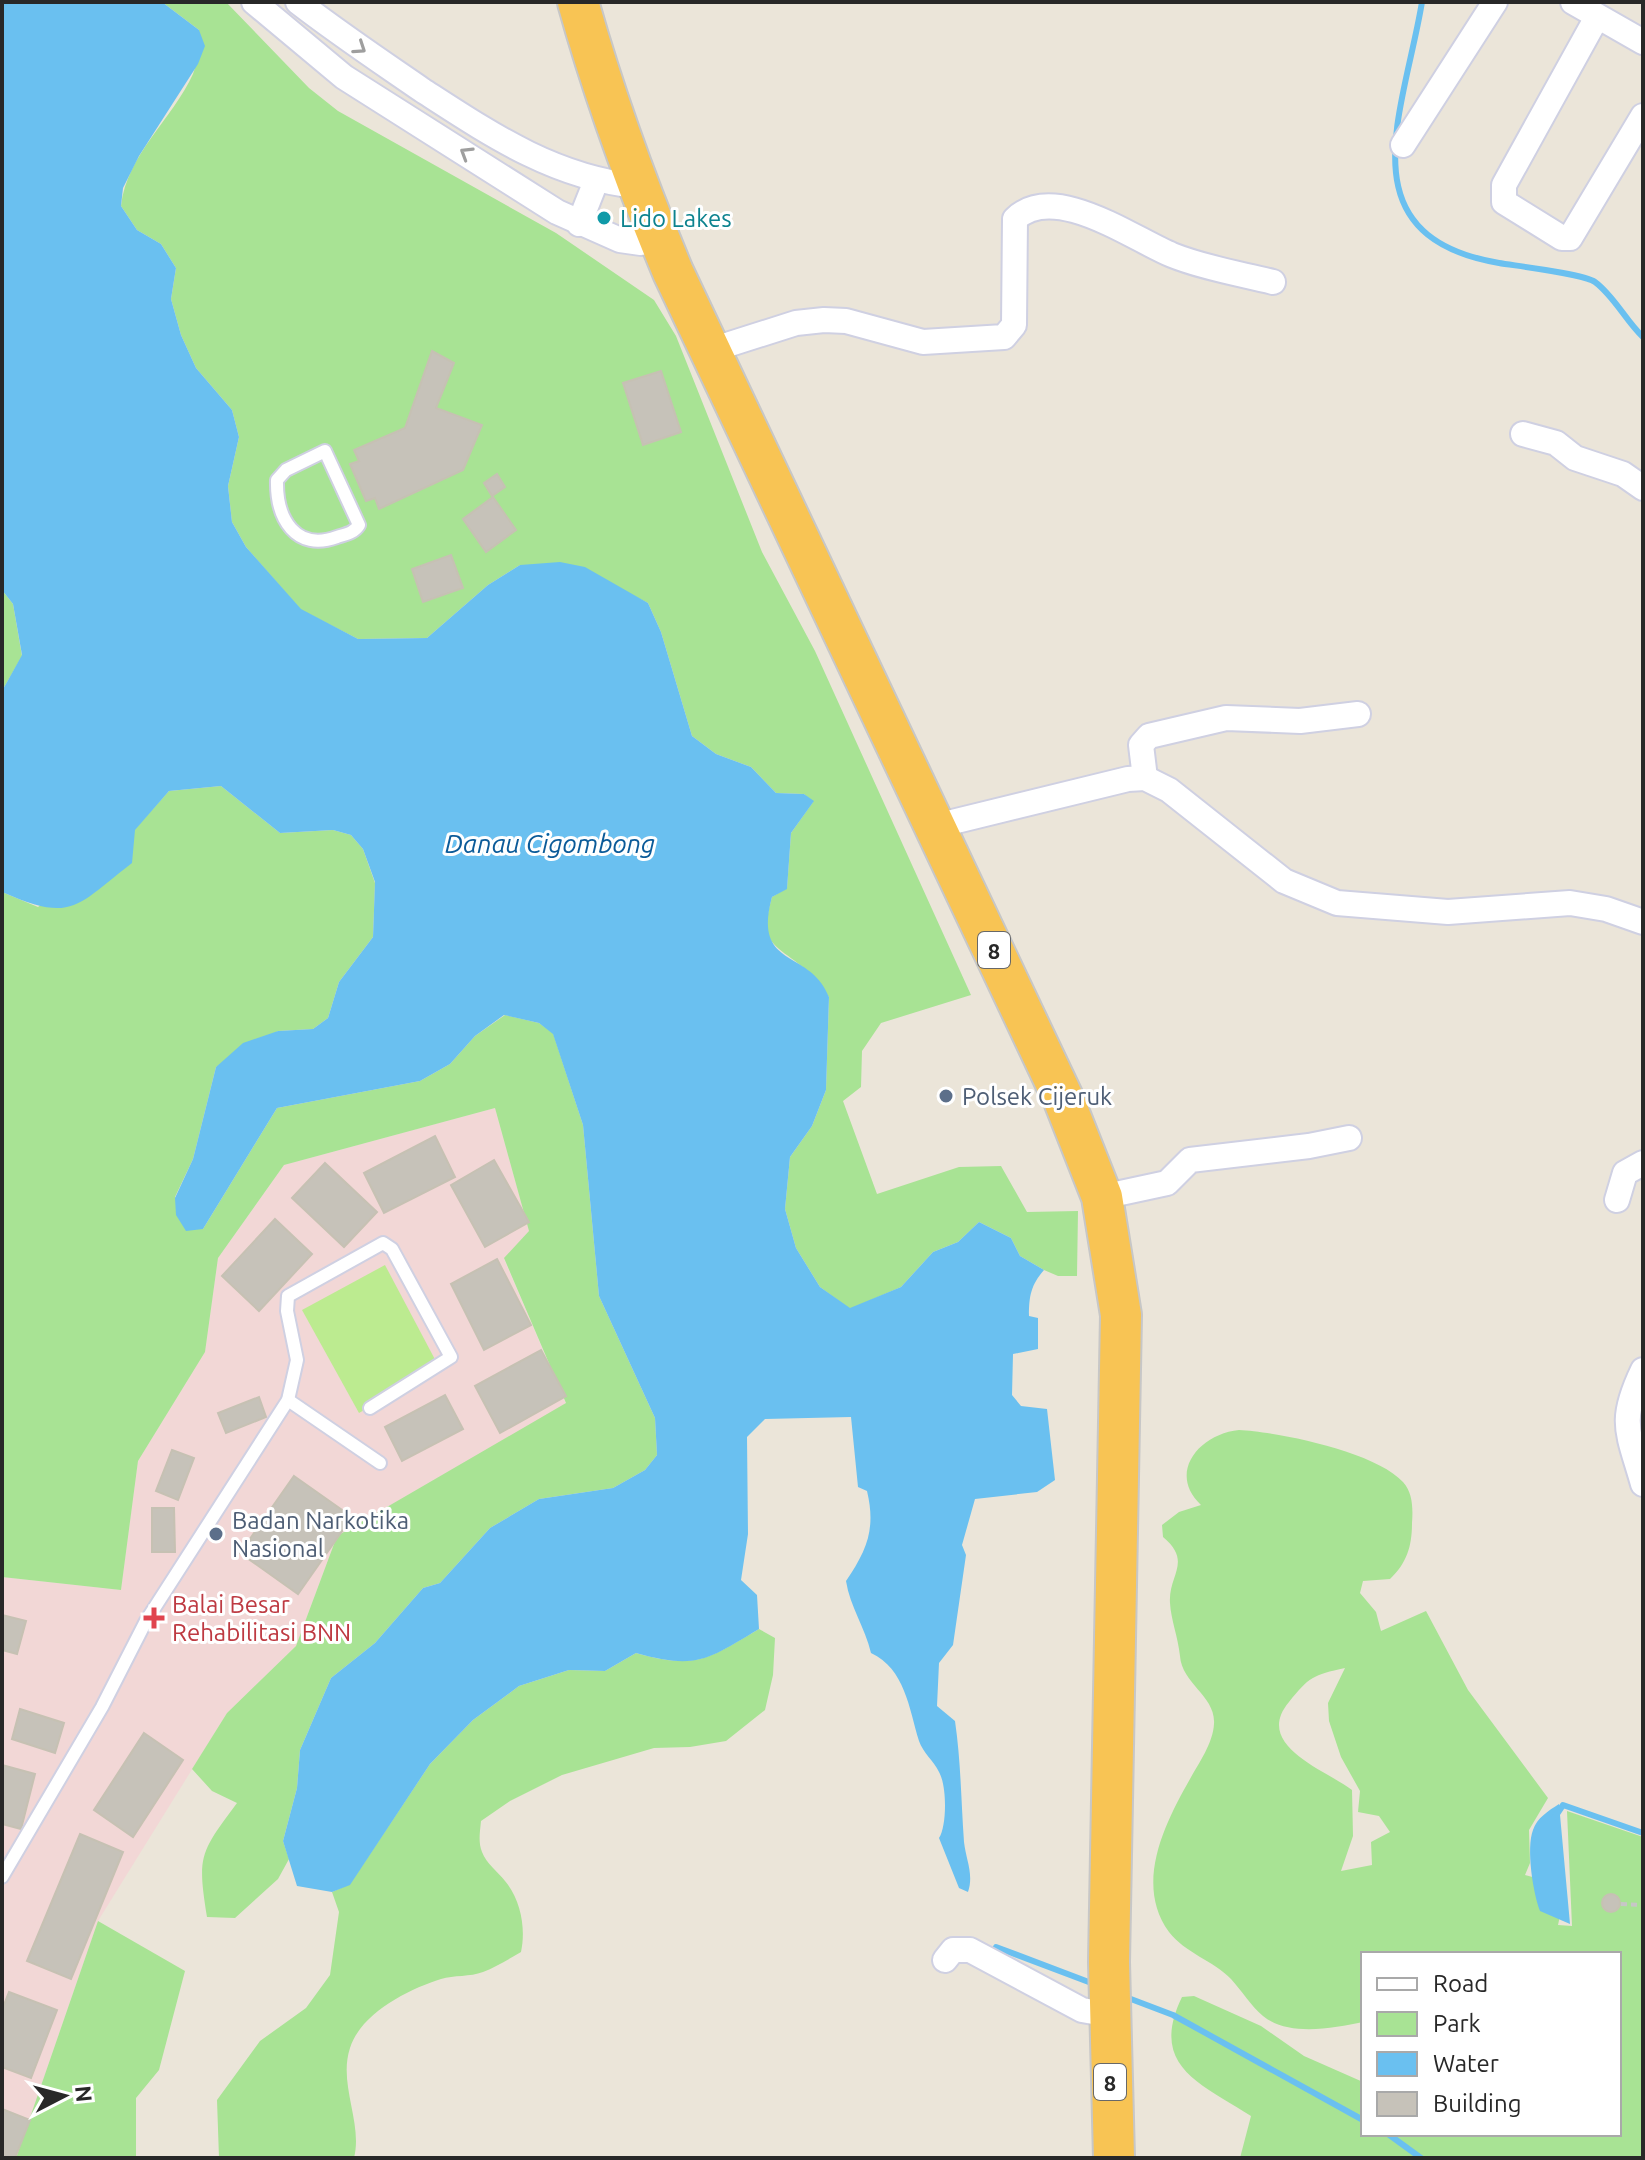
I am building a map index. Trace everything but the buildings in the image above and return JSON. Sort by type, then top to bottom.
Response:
[{"type":"highway","name":"8","points":[[578,2],[603,92],[636,186],[708,351],[1063,1098],[1102,1197],[1121,1315],[1109,1962],[1114,2158]]},
{"type":"street","points":[[254,2],[344,77],[579,224],[620,240],[641,243],[660,240]]},
{"type":"street","points":[[298,2],[498,140],[530,157],[596,181],[636,186]]},
{"type":"street","points":[[1403,145],[1495,2]]},
{"type":"street","points":[[1573,2],[1643,42]]},
{"type":"street","points":[[1597,17],[1504,185],[1504,202],[1562,238],[1570,238],[1643,116]]},
{"type":"street","points":[[514,184],[530,157]]},
{"type":"street","points":[[579,224],[596,181]]},
{"type":"street","points":[[708,351],[796,323],[824,320],[846,321],[923,342],[1004,337],[1014,325],[1015,219],[1025,209],[1036,206],[1087,214],[1183,259],[1273,282]]},
{"type":"street","points":[[1523,434],[1556,443],[1575,458],[1623,474],[1643,488]]},
{"type":"street","points":[[1145,778],[1141,745],[1149,736],[1226,718],[1300,721],[1358,714]]},
{"type":"street","points":[[936,826],[1128,779],[1145,778],[1169,790],[1284,881],[1337,903],[1448,912],[1570,903],[1606,909],[1643,922]]},
{"type":"street","points":[[1102,1197],[1167,1183],[1190,1160],[1309,1146],[1349,1138]]},
{"type":"street","points":[[1617,1200],[1625,1173],[1643,1163]]},
{"type":"street","points":[[1643,1370],[1628,1402],[1626,1419],[1643,1484]]},
{"type":"street","points":[[945,1960],[953,1950],[970,1950],[1082,2010],[1110,2011]]},
{"type":"lane","points":[[325,451],[343,488],[358,528],[324,542],[298,538],[279,499],[277,480],[281,474],[325,451]]},
{"type":"lane","points":[[2,1877],[102,1707],[146,1621],[288,1400],[297,1360],[287,1311],[288,1296],[383,1243],[392,1249],[451,1357],[370,1408]]},
{"type":"lane","points":[[288,1400],[380,1463]]},
{"type":"path","points":[[1621,1904],[1643,1905]]},
{"type":"shaded area","name":"Balai Besar Rehabilitasi BNN","points":[[495,1108],[529,1231],[504,1259],[566,1404],[337,1536],[296,1646],[227,1713],[98,1921],[16,2158],[2,2158],[2,1577],[121,1590],[138,1461],[205,1352],[218,1258],[284,1165]]},
{"type":"green space","points":[[162,2],[226,2],[309,88],[338,111],[556,233],[654,300],[676,336],[762,552],[815,651],[971,995],[881,1023],[862,1051],[861,1087],[843,1101],[877,1194],[959,1167],[1001,1166],[1027,1212],[1078,1211],[1077,1276],[1058,1276],[1044,1270],[1020,1256],[1011,1238],[979,1222],[958,1242],[933,1252],[901,1287],[850,1309],[820,1287],[796,1248],[785,1209],[790,1157],[812,1126],[826,1090],[829,997],[811,974],[776,946],[768,933],[767,924],[772,897],[787,888],[791,833],[813,802],[804,794],[776,793],[751,767],[716,754],[692,736],[661,632],[648,603],[628,593],[520,565],[488,585],[427,638],[358,639],[301,610],[246,547],[232,522],[228,486],[239,437],[232,410],[196,368],[181,335],[171,299],[176,268],[161,244],[137,230],[121,206],[132,170],[184,91],[196,64],[199,30]]},
{"type":"green space","points":[[2,590],[13,604],[22,656],[2,691]]},
{"type":"green space","points":[[221,786],[280,833],[333,830],[351,835],[363,849],[375,883],[373,937],[339,982],[328,1018],[313,1029],[278,1031],[216,1067],[193,1159],[175,1197],[203,1229],[277,1108],[420,1081],[450,1064],[475,1036],[505,1015],[539,1023],[553,1033],[583,1125],[599,1296],[655,1418],[657,1455],[645,1470],[613,1488],[539,1499],[490,1528],[440,1583],[423,1588],[375,1643],[331,1678],[300,1750],[297,1788],[283,1841],[289,1859],[278,1879],[235,1918],[207,1917],[202,1867],[215,1833],[237,1803],[212,1791],[192,1769],[227,1713],[296,1646],[337,1536],[566,1403],[504,1258],[529,1231],[495,1108],[284,1165],[218,1258],[205,1352],[138,1461],[121,1590],[2,1577],[2,892],[38,907],[134,830],[169,791]]},
{"type":"green space","points":[[385,1265],[439,1367],[359,1413],[302,1310]]},
{"type":"green space","points":[[1239,1430],[1301,1439],[1372,1462],[1390,1471],[1406,1486],[1411,1496],[1412,1512],[1407,1554],[1390,1579],[1363,1581],[1360,1593],[1376,1612],[1381,1631],[1426,1611],[1468,1690],[1548,1798],[1529,1830],[1530,1863],[1525,1875],[1540,1879],[1561,1911],[1558,1925],[1572,1926],[1567,1811],[1643,1837],[1643,2158],[1240,2158],[1251,2116],[1199,2083],[1185,2071],[1176,2057],[1172,2041],[1173,2021],[1182,1997],[1194,1996],[1261,2026],[1304,2056],[1361,2081],[1361,2136],[1621,2136],[1621,1952],[1361,1952],[1361,2022],[1298,2029],[1274,2023],[1263,2016],[1231,1979],[1183,1946],[1169,1932],[1154,1894],[1157,1854],[1171,1815],[1208,1746],[1214,1724],[1210,1706],[1182,1666],[1170,1603],[1178,1561],[1172,1546],[1163,1537],[1162,1525],[1179,1512],[1201,1505],[1191,1493],[1187,1480],[1188,1468],[1192,1457],[1211,1439]],"holes":[[[1345,1668],[1328,1703],[1329,1721],[1341,1757],[1360,1791],[1358,1812],[1379,1816],[1390,1832],[1371,1842],[1372,1865],[1341,1871],[1353,1836],[1352,1790],[1286,1744],[1280,1732],[1280,1718],[1289,1702],[1312,1678]]]},
{"type":"green space","points":[[759,1629],[775,1638],[773,1675],[765,1710],[726,1741],[690,1747],[654,1748],[562,1775],[510,1801],[481,1821],[482,1852],[510,1889],[518,1906],[523,1934],[521,1952],[483,1972],[441,1979],[415,1989],[388,2004],[364,2024],[350,2048],[347,2062],[355,2131],[354,2158],[219,2158],[217,2100],[260,2041],[306,2008],[330,1975],[339,1912],[332,1892],[350,1884],[430,1764],[473,1720],[519,1686],[569,1670],[605,1671],[636,1653],[673,1661],[701,1659]]},
{"type":"green space","points":[[98,1921],[185,1971],[159,2070],[136,2098],[136,2158],[16,2158]]},
{"type":"water","name":"Danau Cigombong","points":[[2,2],[162,2],[199,30],[205,46],[198,64],[139,156],[123,188],[121,206],[137,230],[161,244],[176,268],[171,299],[181,335],[196,368],[232,410],[239,437],[228,486],[232,522],[246,547],[301,609],[358,639],[427,638],[488,585],[520,565],[560,562],[585,567],[648,603],[661,632],[692,736],[716,754],[751,767],[776,793],[804,794],[814,801],[791,833],[787,889],[772,897],[768,920],[770,937],[776,948],[809,971],[829,997],[826,1090],[812,1126],[790,1157],[785,1209],[796,1248],[820,1287],[850,1308],[901,1287],[933,1252],[958,1242],[979,1222],[1011,1238],[1020,1256],[1044,1270],[1034,1286],[1030,1302],[1029,1316],[1038,1318],[1038,1349],[1013,1354],[1012,1395],[1021,1406],[1047,1409],[1055,1480],[1037,1492],[975,1499],[962,1545],[966,1555],[953,1645],[939,1663],[937,1706],[955,1721],[957,1736],[964,1842],[970,1873],[968,1892],[959,1888],[939,1838],[945,1815],[942,1778],[921,1745],[898,1679],[882,1660],[871,1653],[848,1590],[846,1581],[864,1549],[870,1528],[867,1491],[858,1487],[851,1417],[765,1419],[747,1437],[748,1534],[741,1580],[757,1595],[759,1629],[701,1659],[674,1661],[636,1653],[605,1671],[569,1670],[519,1686],[473,1720],[430,1764],[350,1885],[332,1892],[297,1886],[283,1841],[297,1788],[300,1750],[331,1678],[375,1643],[423,1588],[440,1583],[490,1528],[539,1499],[613,1488],[645,1470],[657,1455],[655,1418],[599,1296],[583,1125],[553,1034],[539,1023],[504,1015],[475,1036],[450,1064],[420,1081],[277,1108],[203,1229],[186,1231],[176,1215],[175,1198],[193,1159],[216,1067],[243,1043],[278,1031],[313,1029],[328,1018],[339,982],[373,937],[375,882],[363,849],[351,835],[333,830],[280,833],[221,786],[169,791],[135,830],[132,863],[85,900],[72,906],[44,907],[2,892],[2,691],[22,655],[13,604],[2,590]]},
{"type":"water","points":[[1559,1804],[1570,1924],[1540,1911],[1531,1870],[1533,1830],[1540,1818]]},
{"type":"waterway","points":[[1422,2],[1397,125],[1395,163],[1401,197],[1419,226],[1450,249],[1499,263],[1565,273],[1595,282],[1643,337]]},
{"type":"waterway","points":[[1555,1817],[1563,1805],[1643,1833]]},
{"type":"waterway","points":[[996,1947],[1094,1984]]},
{"type":"waterway","points":[[1123,1996],[1173,2015],[1361,2119]]},
{"type":"waterway","points":[[1391,2136],[1421,2158]]},
{"type":"place","name":"Lido Lakes","points":[[604,218]]},
{"type":"place","name":"Polsek Cijeruk","points":[[946,1096]]},
{"type":"place","name":"Badan Narkotika Nasional","points":[[216,1534]]},
{"type":"place","name":"Balai Besar Rehabilitasi BNN","points":[[154,1618]]}]
